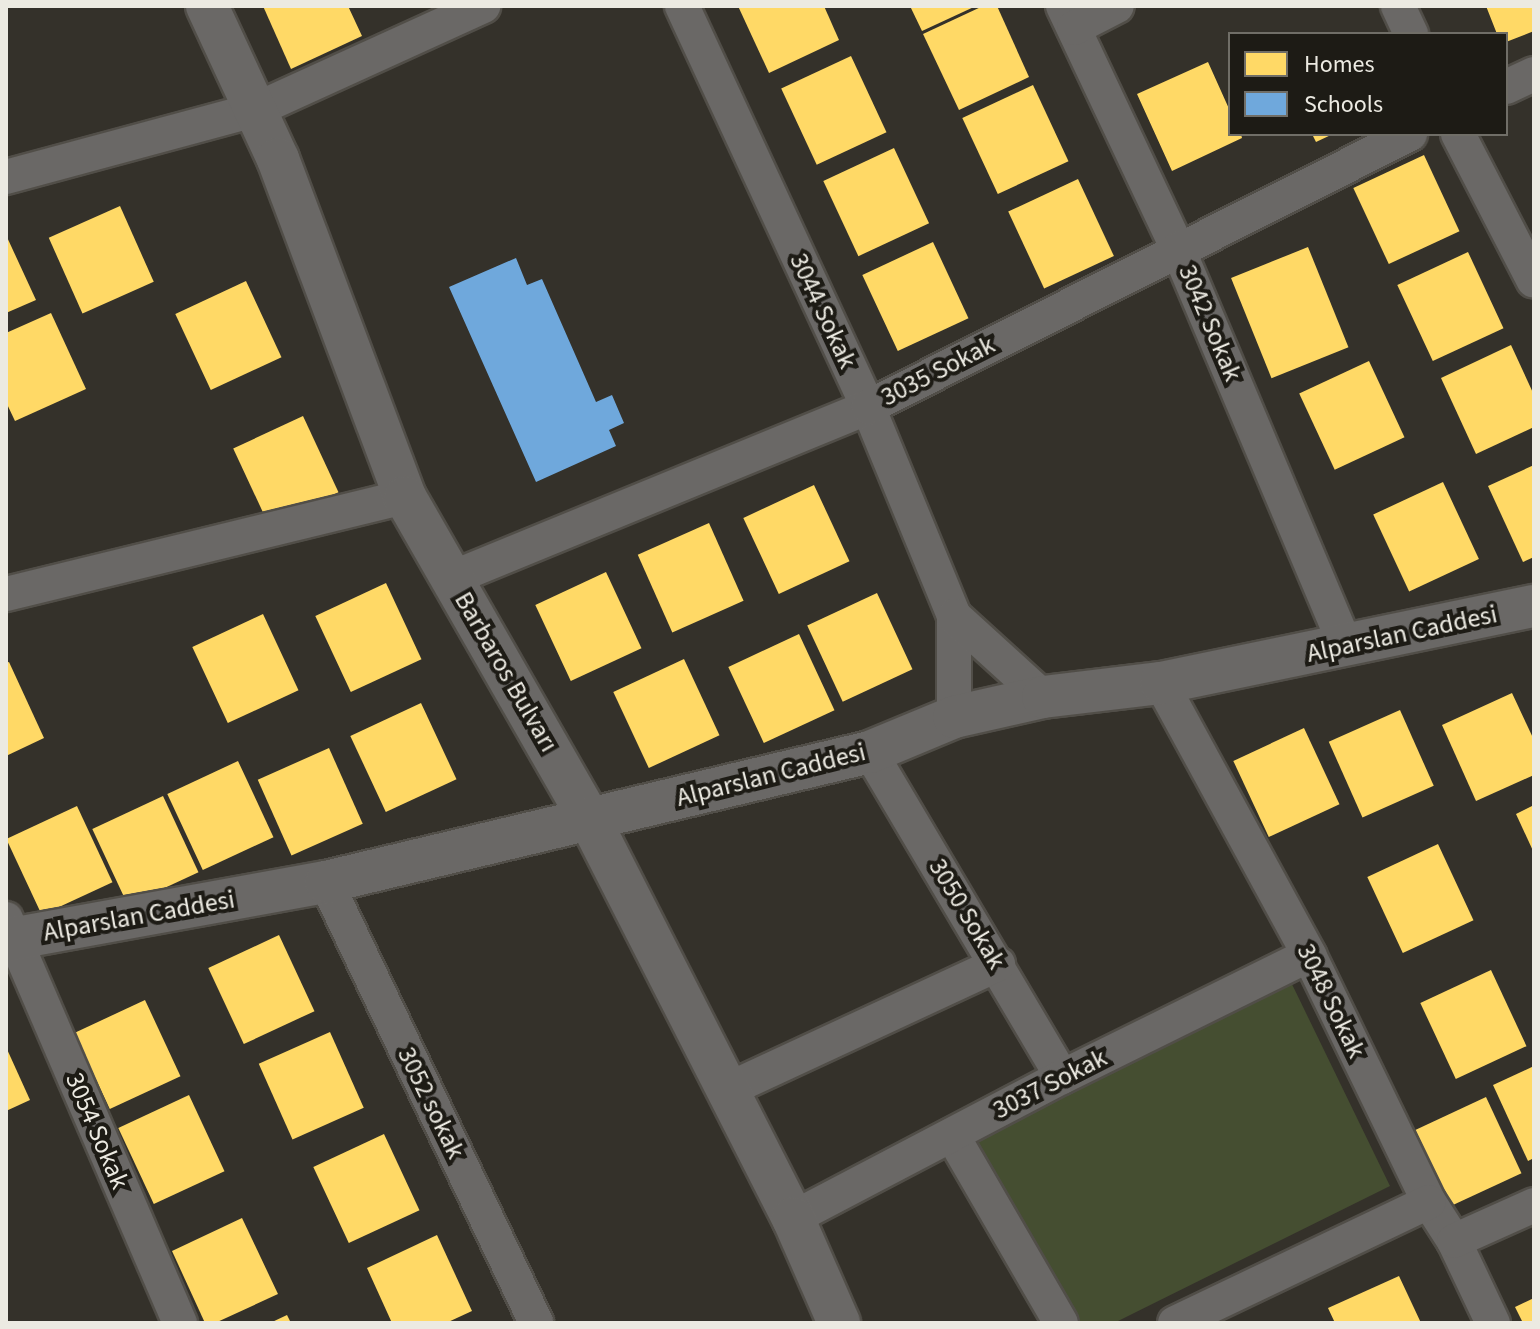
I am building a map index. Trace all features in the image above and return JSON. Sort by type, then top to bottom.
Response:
[{"type":"street","name":"Barbaros Bulvarı","points":[[207,6],[278,159],[405,497],[590,820],[793,1218],[839,1323]]},
{"type":"street","points":[[6,177],[255,110],[483,6]]},
{"type":"street","name":"3044 Sokak","points":[[682,6],[868,407],[954,616],[954,717]]},
{"type":"street","points":[[1068,17],[1117,6]]},
{"type":"street","points":[[1398,6],[1410,32]]},
{"type":"street","name":"3042 Sokak","points":[[1068,17],[1178,249],[1346,646]]},
{"type":"street","points":[[1508,86],[1534,74]]},
{"type":"street","name":"3035 Sokak","points":[[452,578],[868,407],[1406,136]]},
{"type":"street","points":[[1459,136],[1534,281]]},
{"type":"street","points":[[6,594],[405,497]]},
{"type":"street","name":"Alparslan Caddesi","points":[[9,933],[326,882],[870,752],[954,717],[1043,697],[1161,683],[1534,606]]},
{"type":"street","points":[[954,616],[1043,697]]},
{"type":"street","name":"3048 Sokak","points":[[1161,683],[1309,955],[1429,1202],[1454,1241],[1493,1323]]},
{"type":"street","name":"3050 Sokak","points":[[870,752],[1062,1077]]},
{"type":"street","name":"3052 sokak","points":[[326,882],[536,1323]]},
{"type":"street","name":"3054 Sokak","points":[[9,933],[180,1323]]},
{"type":"street","name":"3037 Sokak","points":[[793,1218],[1062,1077],[1309,955]]},
{"type":"street","points":[[727,1090],[998,964]]},
{"type":"street","points":[[952,1135],[1061,1323]]},
{"type":"street","points":[[1175,1323],[1429,1202]]},
{"type":"street","points":[[1454,1241],[1534,1205]]},
{"type":"green space","points":[[1288,976],[1390,1186],[1114,1323],[1072,1323],[968,1137]]},
{"type":"building: Homes","points":[[263,6],[348,6],[362,36],[291,69]]},
{"type":"building: Homes","points":[[738,6],[824,6],[839,40],[769,73]]},
{"type":"building: Homes","points":[[910,6],[976,6],[922,31]]},
{"type":"building: Homes","points":[[983,6],[997,6],[1029,77],[959,110],[923,34]]},
{"type":"building: Homes","points":[[1486,6],[1534,6],[1534,31],[1508,41],[1508,32],[1496,32]]},
{"type":"building: Homes","points":[[851,56],[886,132],[817,165],[781,89]]},
{"type":"building: Homes","points":[[1208,62],[1228,107],[1228,136],[1242,138],[1172,171],[1137,94]]},
{"type":"building: Homes","points":[[1033,85],[1068,161],[998,194],[962,118]]},
{"type":"building: Homes","points":[[1313,136],[1329,136],[1316,142]]},
{"type":"building: Homes","points":[[894,148],[929,223],[858,256],[823,181]]},
{"type":"building: Homes","points":[[1424,155],[1459,231],[1389,264],[1353,188]]},
{"type":"building: Homes","points":[[1078,179],[1114,256],[1044,289],[1008,212]]},
{"type":"building: Homes","points":[[120,206],[154,282],[83,314],[49,238]]},
{"type":"building: Homes","points":[[6,235],[36,300],[6,313]]},
{"type":"building: Homes","points":[[933,242],[968,318],[898,351],[862,275]]},
{"type":"building: Homes","points":[[1308,247],[1348,347],[1272,378],[1231,278]]},
{"type":"building: Homes","points":[[1468,252],[1503,328],[1433,361],[1397,285]]},
{"type":"building: Homes","points":[[246,281],[281,357],[211,390],[175,314]]},
{"type":"building: Homes","points":[[51,313],[86,389],[15,421],[6,402],[6,333]]},
{"type":"building: Homes","points":[[1511,345],[1534,395],[1534,427],[1476,454],[1441,378]]},
{"type":"building: Homes","points":[[1369,361],[1404,437],[1335,470],[1299,394]]},
{"type":"building: Homes","points":[[303,416],[338,492],[269,525],[233,449]]},
{"type":"building: Homes","points":[[1534,465],[1534,557],[1523,562],[1488,486]]},
{"type":"building: Homes","points":[[1443,482],[1479,559],[1409,592],[1373,515]]},
{"type":"building: Homes","points":[[814,485],[849,561],[779,594],[743,518]]},
{"type":"building: Homes","points":[[709,523],[744,601],[672,632],[638,555]]},
{"type":"building: Homes","points":[[606,572],[641,648],[571,681],[535,605]]},
{"type":"building: Homes","points":[[386,583],[421,659],[351,692],[315,616]]},
{"type":"building: Homes","points":[[877,593],[912,669],[843,702],[807,626]]},
{"type":"building: Homes","points":[[263,614],[298,690],[228,723],[192,647]]},
{"type":"building: Homes","points":[[799,634],[834,710],[764,743],[728,667]]},
{"type":"building: Homes","points":[[684,659],[719,735],[649,768],[613,692]]},
{"type":"building: Homes","points":[[9,662],[44,738],[6,756],[6,663]]},
{"type":"building: Homes","points":[[1512,693],[1534,740],[1534,775],[1476,801],[1442,725]]},
{"type":"building: Homes","points":[[421,703],[456,779],[386,812],[350,736]]},
{"type":"building: Homes","points":[[1400,710],[1434,786],[1363,818],[1329,742]]},
{"type":"building: Homes","points":[[1304,728],[1339,804],[1269,837],[1233,761]]},
{"type":"building: Homes","points":[[329,748],[363,824],[292,856],[258,780]]},
{"type":"building: Homes","points":[[238,761],[273,837],[203,870],[167,794]]},
{"type":"building: Homes","points":[[163,796],[198,872],[128,905],[92,829]]},
{"type":"building: Homes","points":[[1534,805],[1534,853],[1516,814]]},
{"type":"building: Homes","points":[[77,806],[112,882],[42,915],[6,839]]},
{"type":"building: Homes","points":[[1438,844],[1473,920],[1403,953],[1367,877]]},
{"type":"building: Homes","points":[[279,935],[314,1011],[244,1044],[208,968]]},
{"type":"building: Homes","points":[[1491,970],[1526,1046],[1456,1079],[1420,1003]]},
{"type":"building: Homes","points":[[145,1000],[180,1076],[110,1109],[74,1033]]},
{"type":"building: Homes","points":[[330,1032],[364,1108],[293,1140],[259,1064]]},
{"type":"building: Homes","points":[[6,1047],[30,1100],[6,1111]]},
{"type":"building: Homes","points":[[1534,1066],[1534,1158],[1528,1161],[1493,1085]]},
{"type":"building: Homes","points":[[189,1095],[224,1171],[154,1204],[118,1128]]},
{"type":"building: Homes","points":[[1486,1097],[1521,1173],[1451,1206],[1415,1130]]},
{"type":"building: Homes","points":[[384,1134],[419,1210],[349,1243],[313,1167]]},
{"type":"building: Homes","points":[[242,1218],[278,1294],[215,1323],[205,1323],[172,1251]]},
{"type":"building: Homes","points":[[437,1235],[472,1311],[446,1323],[392,1323],[367,1268]]},
{"type":"building: Homes","points":[[1399,1276],[1421,1323],[1335,1323],[1328,1308]]},
{"type":"building: Homes","points":[[1534,1298],[1534,1323],[1523,1323],[1515,1307]]},
{"type":"building: Homes","points":[[287,1315],[291,1323],[270,1323]]},
{"type":"building: Schools","points":[[516,258],[527,285],[542,279],[596,402],[612,395],[624,423],[609,430],[616,446],[536,482],[449,287]]}]
